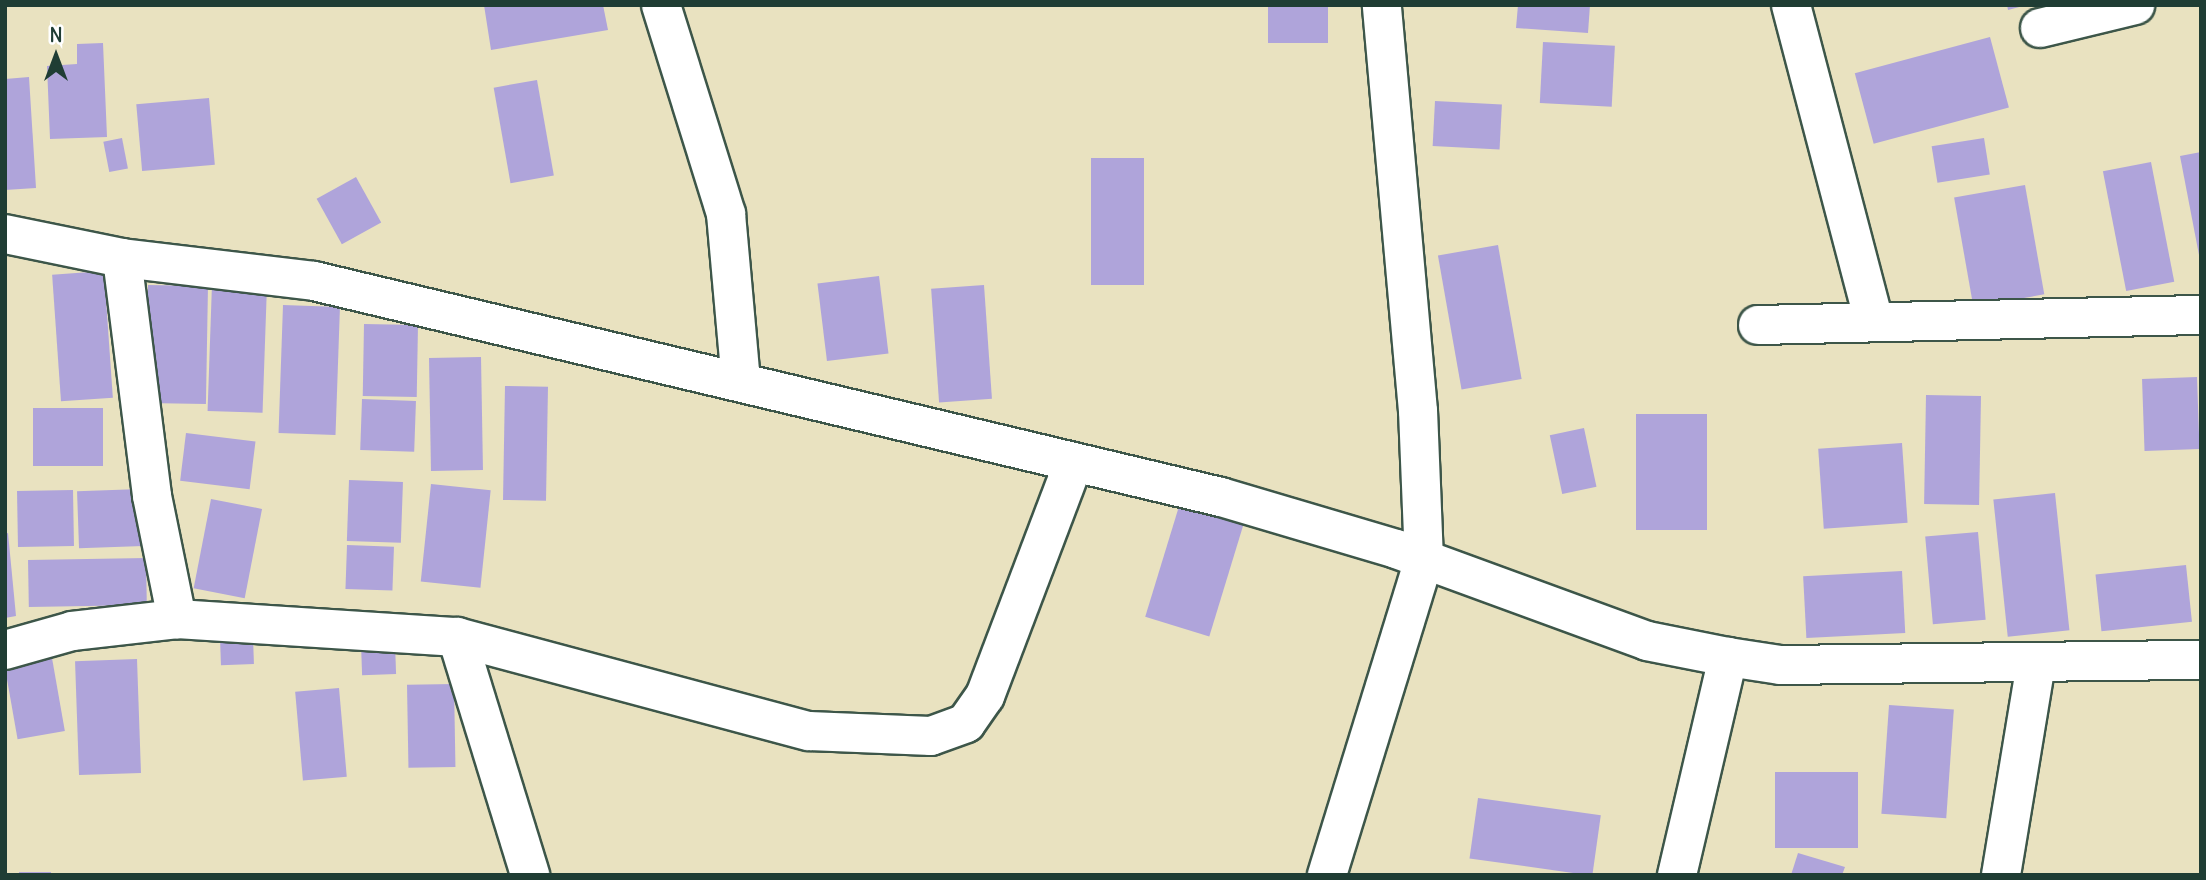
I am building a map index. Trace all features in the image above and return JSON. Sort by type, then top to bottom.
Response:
[{"type":"street","points":[[661,5],[726,214],[741,381]]},
{"type":"street","points":[[1327,875],[1424,560],[1418,411],[1382,5]]},
{"type":"street","points":[[1791,5],[1873,318]]},
{"type":"street","points":[[2040,28],[2135,5]]},
{"type":"street","points":[[5,234],[122,258],[314,281],[1221,497],[1424,560],[1647,640],[1728,657],[1780,665],[2201,660]]},
{"type":"street","points":[[122,258],[152,496],[177,619]]},
{"type":"street","points":[[1758,325],[1873,318],[2201,315]]},
{"type":"street","points":[[5,650],[72,631],[177,619],[457,637],[809,731],[930,736],[966,723],[985,696],[1074,462]]},
{"type":"street","points":[[457,637],[530,875]]},
{"type":"street","points":[[1677,875],[1728,657]]},
{"type":"street","points":[[2000,875],[2036,663]]},
{"type":"building","points":[[484,5],[603,5],[608,30],[491,50]]},
{"type":"building","points":[[1518,5],[1590,5],[1588,33],[1516,28]]},
{"type":"building","points":[[2007,5],[2023,5],[2023,6],[2008,10]]},
{"type":"building","points":[[1268,6],[1328,6],[1328,43],[1268,43]]},
{"type":"building","points":[[1990,37],[2009,108],[1874,144],[1855,73]]},
{"type":"building","points":[[1543,42],[1615,46],[1612,107],[1540,103]]},
{"type":"building","points":[[103,43],[107,137],[50,139],[47,66],[77,64],[77,44]]},
{"type":"building","points":[[29,77],[36,188],[5,190],[5,79]]},
{"type":"building","points":[[537,80],[554,176],[511,183],[494,88]]},
{"type":"building","points":[[209,98],[215,165],[142,171],[136,104]]},
{"type":"building","points":[[1435,101],[1502,105],[1500,149],[1433,146]]},
{"type":"building","points":[[122,138],[128,168],[109,172],[103,142]]},
{"type":"building","points":[[1984,138],[1990,175],[1937,183],[1932,146]]},
{"type":"building","points":[[2201,152],[2201,255],[2199,255],[2180,156]]},
{"type":"building","points":[[1091,158],[1144,158],[1144,285],[1091,285]]},
{"type":"building","points":[[2151,162],[2174,282],[2126,291],[2103,171]]},
{"type":"building","points":[[356,177],[381,222],[342,244],[317,199]]},
{"type":"building","points":[[2025,185],[2044,294],[1973,307],[1954,198]]},
{"type":"building","points":[[1498,245],[1522,379],[1462,390],[1438,256]]},
{"type":"building","points":[[104,271],[113,398],[61,401],[52,275]]},
{"type":"building","points":[[879,276],[889,353],[827,361],[817,284]]},
{"type":"building","points":[[212,284],[267,286],[263,413],[208,411]]},
{"type":"building","points":[[148,285],[208,286],[206,404],[146,403]]},
{"type":"building","points":[[984,285],[992,399],[939,402],[931,289]]},
{"type":"building","points":[[283,305],[340,307],[335,435],[279,433]]},
{"type":"building","points":[[364,324],[418,325],[417,397],[363,396]]},
{"type":"building","points":[[481,357],[483,470],[431,471],[429,358]]},
{"type":"building","points":[[2197,377],[2200,449],[2145,451],[2142,379]]},
{"type":"building","points":[[505,386],[548,387],[546,501],[503,500]]},
{"type":"building","points":[[1926,395],[1981,396],[1979,505],[1924,504]]},
{"type":"building","points":[[362,399],[416,401],[414,452],[360,450]]},
{"type":"building","points":[[33,408],[103,408],[103,466],[33,466]]},
{"type":"building","points":[[1636,414],[1707,414],[1707,530],[1636,530]]},
{"type":"building","points":[[1584,428],[1596,487],[1562,494],[1550,435]]},
{"type":"building","points":[[186,433],[255,442],[250,489],[180,481]]},
{"type":"building","points":[[1902,443],[1908,523],[1824,529],[1818,449]]},
{"type":"building","points":[[349,480],[403,482],[401,543],[347,541]]},
{"type":"building","points":[[431,484],[491,490],[480,588],[421,581]]},
{"type":"building","points":[[141,489],[143,546],[79,548],[77,491]]},
{"type":"building","points":[[73,490],[74,546],[18,547],[17,491]]},
{"type":"building","points":[[2055,493],[2069,630],[2008,637],[1993,499]]},
{"type":"building","points":[[211,499],[262,509],[245,598],[194,588]]},
{"type":"building","points":[[1180,503],[1244,523],[1209,636],[1145,617]]},
{"type":"building","points":[[1978,532],[1986,620],[1933,624],[1925,537]]},
{"type":"building","points":[[8,533],[16,616],[5,618],[5,534]]},
{"type":"building","points":[[347,545],[394,547],[392,591],[345,589]]},
{"type":"building","points":[[146,558],[147,605],[29,607],[28,560]]},
{"type":"building","points":[[2186,565],[2192,622],[2101,631],[2095,575]]},
{"type":"building","points":[[1902,571],[1905,633],[1806,638],[1803,576]]},
{"type":"building","points":[[253,637],[254,664],[221,665],[220,638]]},
{"type":"building","points":[[395,643],[396,674],[362,675],[361,644]]},
{"type":"building","points":[[52,658],[65,731],[18,739],[5,666]]},
{"type":"building","points":[[137,659],[141,773],[79,775],[75,661]]},
{"type":"building","points":[[454,684],[455,767],[408,768],[407,685]]},
{"type":"building","points":[[339,688],[347,777],[303,780],[295,692]]},
{"type":"building","points":[[1889,705],[1954,710],[1946,818],[1881,814]]},
{"type":"building","points":[[1775,772],[1858,772],[1858,848],[1775,848]]},
{"type":"building","points":[[1478,798],[1601,815],[1592,875],[1470,858]]},
{"type":"building","points":[[1798,853],[1845,867],[1842,875],[1791,875]]},
{"type":"building","points":[[19,872],[51,872],[51,875],[19,875]]}]
